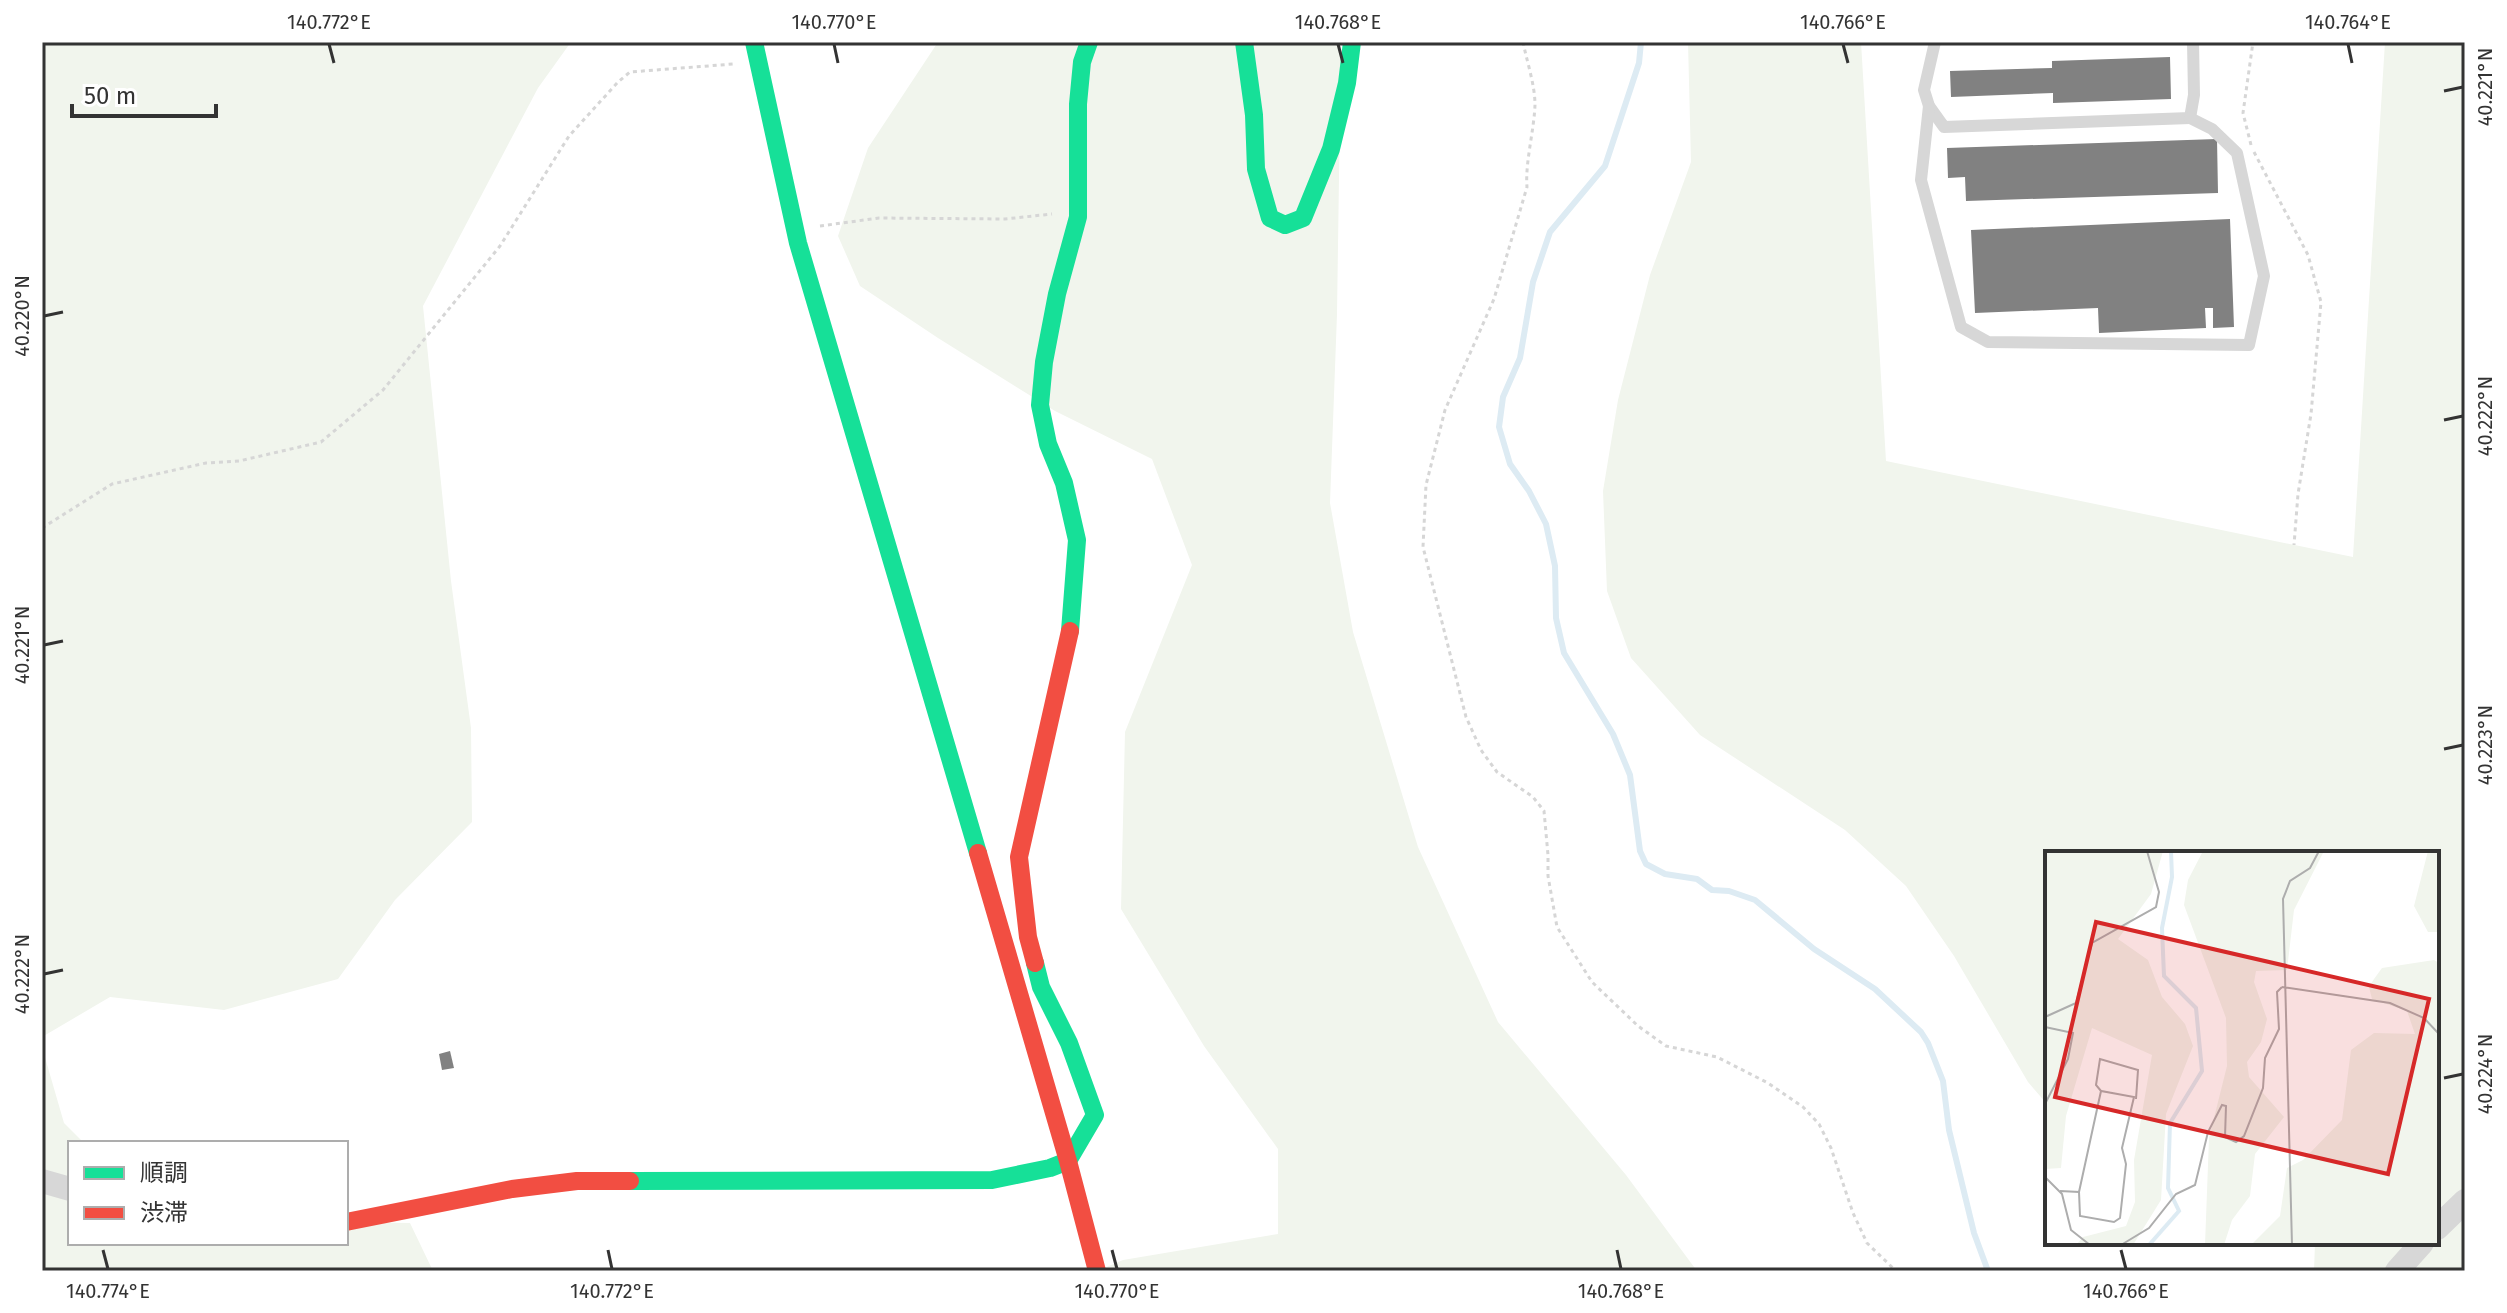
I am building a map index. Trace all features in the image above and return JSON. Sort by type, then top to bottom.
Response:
[{"type":"street","points":[[754,42],[798,243],[1068,1161],[1097,1271]]},
{"type":"street","points":[[348,1222],[512,1189],[577,1181],[992,1180],[1050,1168],[1068,1161],[1095,1115],[1069,1043],[1041,987],[1028,937],[1019,857],[1072,621],[1077,540],[1064,483],[1048,444],[1040,405],[1044,362],[1057,294],[1079,211],[1078,104],[1082,62],[1089,42]]},
{"type":"street","points":[[1244,42],[1254,115],[1256,169],[1270,218],[1285,225],[1303,218],[1331,149],[1347,83],[1352,42]]},
{"type":"street","points":[[42,1181],[68,1188]]},
{"type":"street","points":[[2439,1226],[2465,1201]]},
{"type":"street","points":[[2397,1271],[2420,1245]]},
{"type":"lane","points":[[1929,106],[1921,180],[1961,327],[1988,342],[2249,345],[2264,276],[2237,153],[2212,129],[2190,118],[1944,127],[1929,106],[1924,90],[1935,42]]},
{"type":"lane","points":[[2190,118],[2194,95],[2193,42]]},
{"type":"path","points":[[1523,42],[1535,100],[1527,187],[1494,299],[1445,410],[1426,485],[1423,547],[1466,717],[1481,750],[1497,772],[1533,797],[1544,811],[1548,876],[1557,927],[1592,982],[1638,1026],[1666,1046],[1717,1057],[1768,1083],[1803,1107],[1819,1124],[1831,1148],[1853,1213],[1867,1243],[1896,1271]]},
{"type":"path","points":[[2253,42],[2243,113],[2252,148],[2308,255],[2321,302],[2311,414],[2298,494],[2294,545]]},
{"type":"path","points":[[42,528],[112,484],[206,463],[239,461],[321,442],[383,390],[500,246],[569,136],[618,82],[630,72],[760,62]]},
{"type":"path","points":[[798,243],[806,228],[879,218],[1005,219],[1079,211]]},
{"type":"shaded area","points":[[42,42],[571,42],[538,88],[423,306],[451,581],[471,728],[472,822],[395,900],[338,979],[224,1010],[110,997],[42,1037]]},
{"type":"shaded area","points":[[938,42],[1341,42],[1337,314],[1330,503],[1353,632],[1418,847],[1498,1022],[1626,1175],[1697,1271],[1097,1271],[1123,1260],[1278,1234],[1278,1149],[1204,1046],[1121,909],[1125,732],[1192,565],[1152,459],[1055,411],[860,286],[838,236],[868,148]]},
{"type":"shaded area","points":[[1688,42],[1861,42],[1886,461],[2353,557],[2385,42],[2465,42],[2465,1271],[2314,1271],[2315,1245],[2439,1245],[2439,851],[2045,851],[2045,1102],[2028,1082],[1954,956],[1906,886],[1845,830],[1700,735],[1631,658],[1607,591],[1603,491],[1618,400],[1650,275],[1691,162]]},
{"type":"shaded area","points":[[42,1047],[64,1123],[82,1141],[68,1141],[68,1245],[348,1245],[348,1222],[410,1223],[433,1271],[42,1271]]},
{"type":"building","points":[[2170,57],[2171,99],[2053,103],[2053,93],[1951,97],[1950,71],[2052,68],[2052,61]]},
{"type":"building","points":[[2217,139],[2218,193],[1966,201],[1965,177],[1948,178],[1947,148]]},
{"type":"building","points":[[2230,219],[2234,327],[2213,328],[2213,308],[2205,308],[2206,328],[2099,333],[2098,308],[1975,313],[1971,230]]},
{"type":"building","points":[[450,1051],[454,1068],[442,1070],[439,1054]]},
{"type":"waterway","points":[[1641,42],[1639,63],[1605,166],[1550,232],[1533,282],[1520,358],[1503,397],[1499,427],[1510,464],[1529,491],[1546,524],[1555,566],[1556,618],[1564,653],[1613,734],[1630,775],[1640,851],[1646,864],[1665,874],[1697,879],[1712,890],[1729,891],[1755,900],[1814,949],[1875,989],[1921,1032],[1943,1081],[1949,1130],[1974,1233],[1988,1271]]},
{"type":"traffic: fast","points":[[754,42],[798,243],[978,853]]},
{"type":"traffic: fast","points":[[1070,631],[1077,540],[1064,483],[1048,444],[1040,405],[1044,362],[1057,294],[1078,217],[1078,104],[1082,62],[1089,42]]},
{"type":"traffic: fast","points":[[1244,42],[1254,115],[1256,169],[1270,218],[1285,225],[1303,218],[1331,149],[1347,83],[1352,42]]},
{"type":"traffic: fast","points":[[630,1181],[992,1180],[1050,1168],[1068,1161],[1095,1115],[1069,1043],[1041,987],[1035,963]]},
{"type":"traffic: jam","points":[[1035,963],[1028,937],[1019,857],[1070,631]]},
{"type":"traffic: jam","points":[[978,853],[1097,1271]]},
{"type":"traffic: jam","points":[[348,1222],[512,1189],[577,1181],[630,1181]]}]
